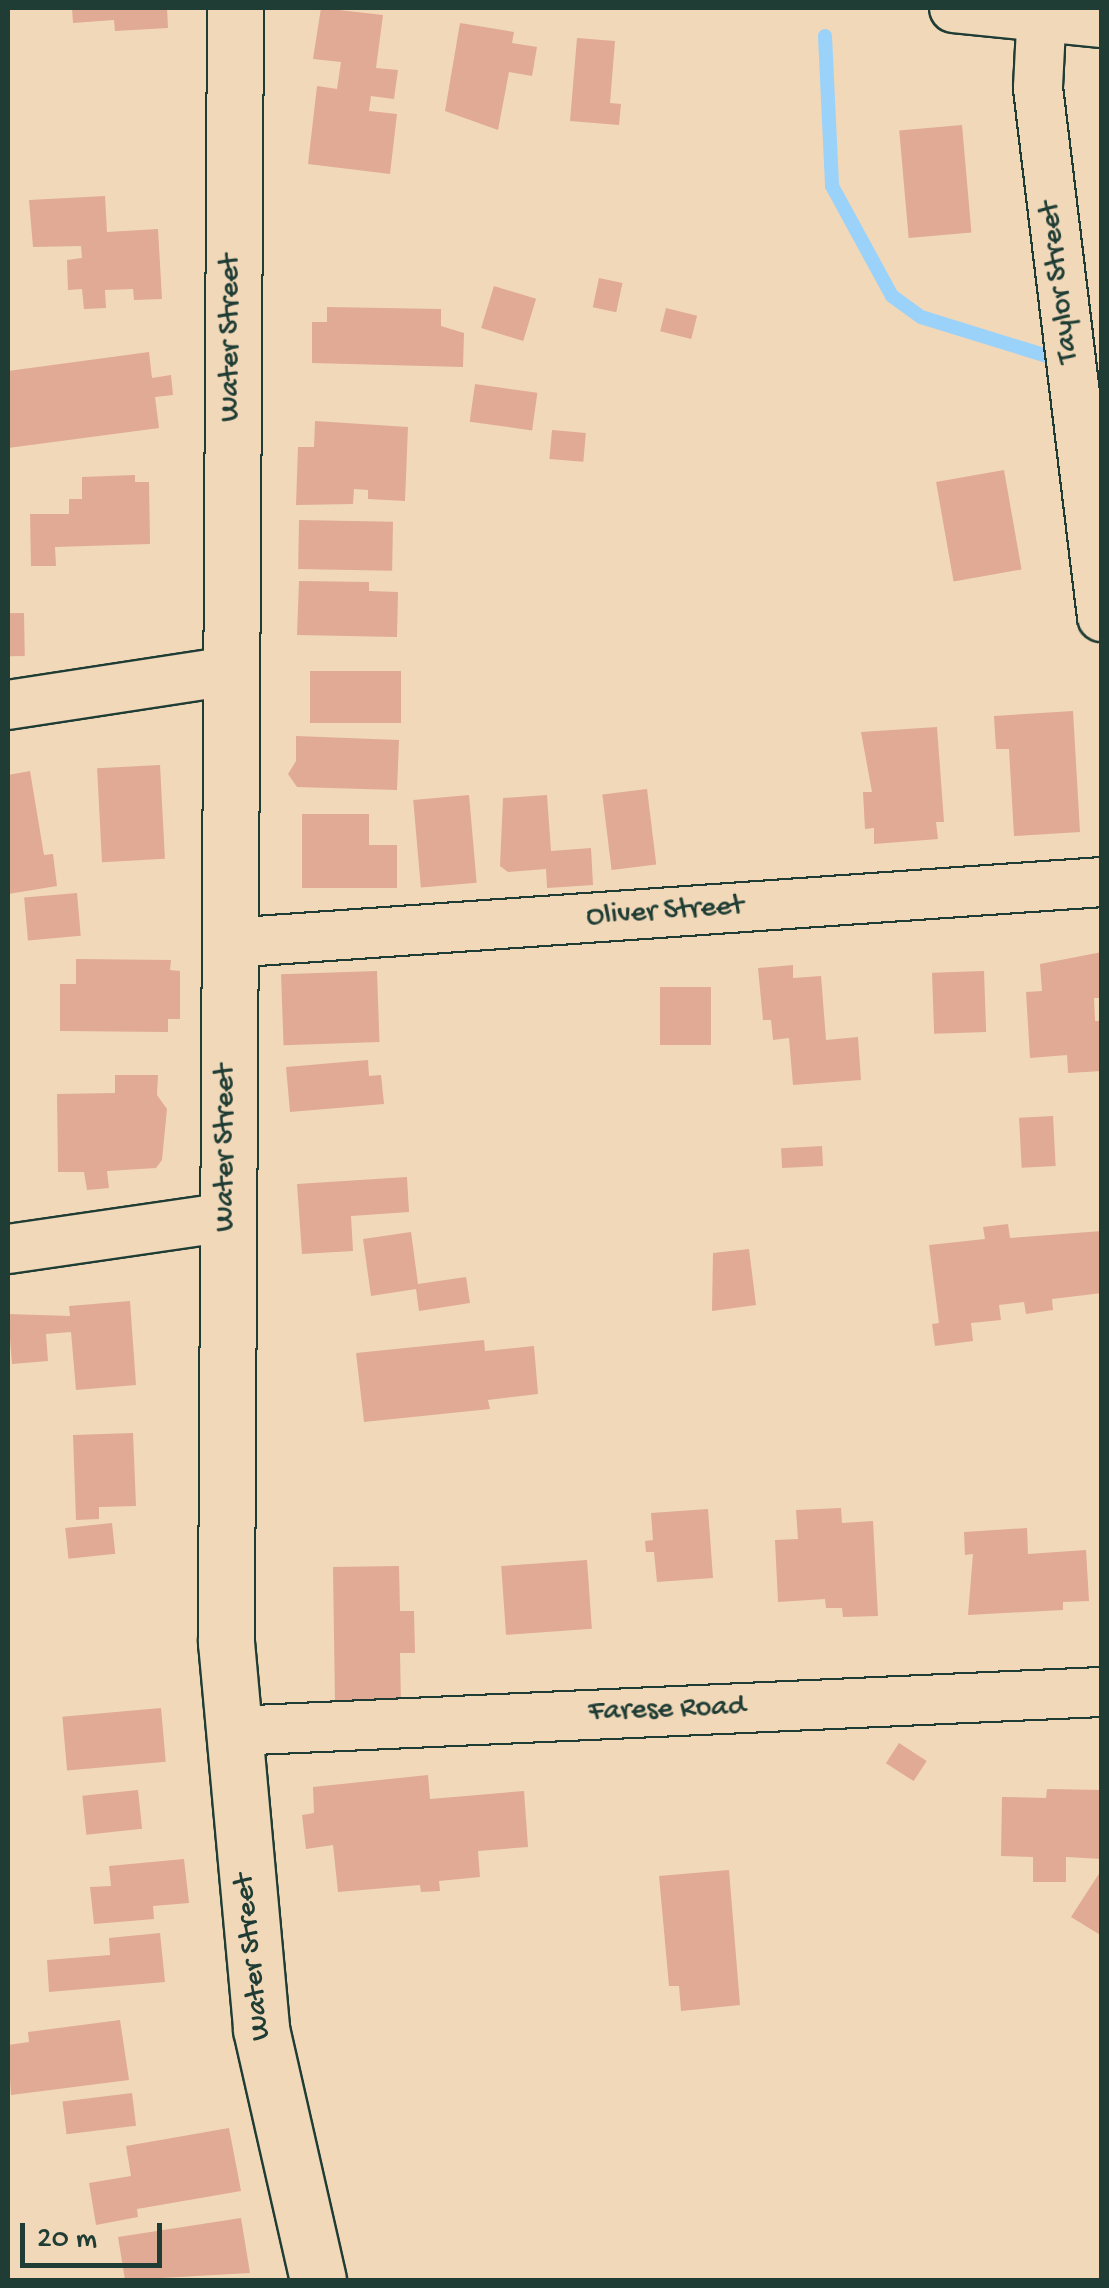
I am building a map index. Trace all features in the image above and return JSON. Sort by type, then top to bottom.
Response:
[{"type":"street","name":"Water Street","points":[[234,8],[224,1598],[232,1731],[261,2029],[318,2280]]},
{"type":"street","points":[[954,8],[1041,12],[1102,24]]},
{"type":"street","name":"Taylor Street","points":[[1041,12],[1038,88],[1102,617]]},
{"type":"street","points":[[8,706],[230,671]]},
{"type":"street","name":"Oliver Street","points":[[228,944],[1102,882]]},
{"type":"street","points":[[8,1250],[226,1217]]},
{"type":"street","name":"Farese Road","points":[[232,1731],[1102,1692]]},
{"type":"building","points":[[72,8],[167,8],[168,28],[115,31],[114,20],[73,23]]},
{"type":"building","points":[[321,8],[383,15],[376,68],[398,70],[394,99],[371,96],[369,111],[397,114],[390,174],[308,164],[317,86],[337,89],[341,62],[313,59]]},
{"type":"building","points":[[460,23],[514,32],[512,43],[537,47],[532,76],[509,72],[498,130],[445,111]]},
{"type":"building","points":[[577,38],[615,41],[610,103],[621,104],[619,125],[570,121]]},
{"type":"building","points":[[962,125],[971,233],[909,238],[899,130]]},
{"type":"building","points":[[105,196],[107,232],[158,229],[162,299],[134,300],[133,289],[105,290],[106,308],[84,309],[82,289],[68,290],[67,260],[82,258],[81,246],[33,247],[29,200]]},
{"type":"building","points":[[599,278],[622,283],[616,312],[593,307]]},
{"type":"building","points":[[494,286],[536,299],[523,341],[481,328]]},
{"type":"building","points":[[327,307],[441,309],[441,326],[464,333],[463,367],[312,363],[312,322],[327,322]]},
{"type":"building","points":[[666,308],[697,316],[691,339],[660,331]]},
{"type":"building","points":[[149,352],[152,378],[171,375],[173,395],[155,397],[159,428],[8,448],[8,371]]},
{"type":"building","points":[[475,384],[537,393],[532,430],[470,422]]},
{"type":"building","points":[[315,421],[408,427],[405,501],[368,499],[368,490],[354,489],[353,504],[296,505],[298,447],[314,447]]},
{"type":"building","points":[[552,430],[586,433],[583,462],[549,459]]},
{"type":"building","points":[[1004,470],[1022,569],[954,581],[936,482]]},
{"type":"building","points":[[135,475],[135,482],[149,482],[150,544],[55,547],[56,566],[31,566],[30,514],[69,514],[69,499],[82,499],[82,477]]},
{"type":"building","points":[[299,520],[393,522],[392,571],[298,569]]},
{"type":"building","points":[[299,581],[369,582],[369,591],[398,592],[397,637],[297,635]]},
{"type":"building","points":[[8,613],[24,613],[25,656],[9,656]]},
{"type":"building","points":[[310,671],[401,671],[401,723],[310,723]]},
{"type":"building","points":[[1073,711],[1080,832],[1014,836],[1009,749],[996,749],[994,716]]},
{"type":"building","points":[[937,727],[944,822],[936,822],[938,839],[874,844],[874,828],[865,829],[863,792],[872,792],[861,732]]},
{"type":"building","points":[[296,736],[399,740],[397,790],[297,787],[288,774],[296,761]]},
{"type":"building","points":[[160,765],[165,859],[102,862],[97,768]]},
{"type":"building","points":[[30,771],[44,855],[53,854],[57,886],[8,894],[8,775]]},
{"type":"building","points":[[647,789],[656,864],[612,870],[602,794]]},
{"type":"building","points":[[469,795],[477,883],[421,888],[413,800]]},
{"type":"building","points":[[547,795],[551,851],[591,848],[593,885],[547,888],[546,869],[508,872],[500,866],[503,798]]},
{"type":"building","points":[[302,814],[369,814],[369,845],[397,845],[397,888],[302,888]]},
{"type":"building","points":[[77,893],[81,936],[28,940],[24,898]]},
{"type":"building","points":[[1102,952],[1102,998],[1094,998],[1095,1021],[1102,1021],[1102,1071],[1068,1073],[1067,1055],[1030,1058],[1026,992],[1042,991],[1040,964]]},
{"type":"building","points":[[76,959],[171,960],[170,970],[180,971],[180,1019],[168,1019],[168,1032],[60,1031],[60,984],[76,984]]},
{"type":"building","points":[[793,965],[793,978],[821,976],[826,1040],[858,1037],[861,1080],[793,1085],[789,1038],[773,1040],[771,1020],[763,1020],[758,968]]},
{"type":"building","points":[[377,971],[379,1042],[284,1045],[281,974]]},
{"type":"building","points":[[984,971],[986,1032],[934,1034],[932,973]]},
{"type":"building","points":[[660,987],[711,987],[711,1045],[660,1045]]},
{"type":"building","points":[[368,1060],[369,1076],[381,1075],[384,1104],[290,1112],[286,1067]]},
{"type":"building","points":[[115,1075],[158,1075],[157,1095],[167,1109],[162,1160],[156,1168],[107,1171],[109,1188],[87,1190],[84,1172],[58,1172],[57,1094],[115,1093]]},
{"type":"building","points":[[1053,1116],[1056,1166],[1022,1168],[1019,1118]]},
{"type":"building","points":[[822,1146],[823,1166],[782,1168],[781,1148]]},
{"type":"building","points":[[407,1177],[409,1212],[351,1216],[353,1251],[302,1254],[297,1184]]},
{"type":"building","points":[[1008,1224],[1010,1238],[1102,1231],[1102,1293],[1052,1299],[1053,1310],[1026,1314],[1024,1302],[999,1305],[1001,1320],[971,1323],[973,1341],[935,1346],[932,1324],[939,1323],[929,1245],[985,1239],[983,1227]]},
{"type":"building","points":[[411,1232],[418,1284],[466,1277],[470,1303],[419,1311],[416,1289],[371,1296],[363,1239]]},
{"type":"building","points":[[749,1249],[756,1305],[712,1311],[713,1253]]},
{"type":"building","points":[[130,1301],[136,1385],[76,1390],[71,1332],[46,1334],[48,1361],[12,1364],[8,1314],[70,1316],[69,1306]]},
{"type":"building","points":[[484,1340],[485,1351],[534,1346],[538,1394],[488,1400],[490,1409],[364,1422],[356,1353]]},
{"type":"building","points":[[133,1433],[136,1506],[99,1507],[99,1519],[76,1520],[73,1435]]},
{"type":"building","points":[[841,1508],[842,1523],[873,1521],[878,1616],[843,1617],[842,1608],[826,1608],[825,1599],[778,1602],[775,1540],[798,1539],[796,1510]]},
{"type":"building","points":[[708,1509],[713,1578],[657,1582],[654,1552],[646,1552],[645,1541],[653,1540],[651,1513]]},
{"type":"building","points":[[112,1523],[115,1554],[68,1559],[65,1528]]},
{"type":"building","points":[[1027,1528],[1028,1554],[1086,1550],[1089,1601],[1063,1602],[1063,1610],[968,1615],[973,1554],[965,1555],[964,1532]]},
{"type":"building","points":[[587,1560],[592,1629],[506,1635],[501,1566]]},
{"type":"building","points":[[399,1566],[400,1611],[414,1611],[415,1653],[400,1653],[401,1704],[335,1705],[333,1567]]},
{"type":"building","points":[[161,1708],[166,1762],[67,1770],[62,1717]]},
{"type":"building","points":[[899,1743],[927,1761],[914,1781],[886,1763]]},
{"type":"building","points":[[428,1775],[430,1799],[524,1791],[528,1847],[478,1851],[480,1877],[439,1881],[440,1891],[421,1892],[420,1885],[338,1892],[333,1845],[306,1849],[302,1815],[314,1813],[313,1787]]},
{"type":"building","points":[[1047,1789],[1102,1790],[1102,1859],[1066,1857],[1066,1882],[1033,1882],[1033,1857],[1001,1856],[1002,1797],[1046,1798]]},
{"type":"building","points":[[138,1790],[142,1829],[86,1835],[82,1796]]},
{"type":"building","points":[[184,1859],[189,1903],[153,1906],[154,1919],[94,1924],[90,1887],[111,1886],[109,1866]]},
{"type":"building","points":[[1102,1869],[1102,1936],[1071,1917]]},
{"type":"building","points":[[729,1870],[740,2005],[681,2011],[679,1986],[669,1986],[659,1876]]},
{"type":"building","points":[[160,1933],[165,1982],[49,1992],[47,1960],[110,1955],[109,1938]]},
{"type":"building","points":[[120,2020],[129,2080],[11,2095],[8,2045],[29,2042],[28,2032]]},
{"type":"building","points":[[132,2093],[136,2126],[67,2134],[63,2102]]},
{"type":"building","points":[[229,2128],[241,2191],[137,2209],[138,2217],[96,2225],[89,2183],[131,2176],[126,2146]]},
{"type":"building","points":[[241,2218],[250,2273],[125,2280],[118,2237]]},
{"type":"waterway","points":[[825,36],[832,186],[892,296],[921,317],[1047,356]]}]
